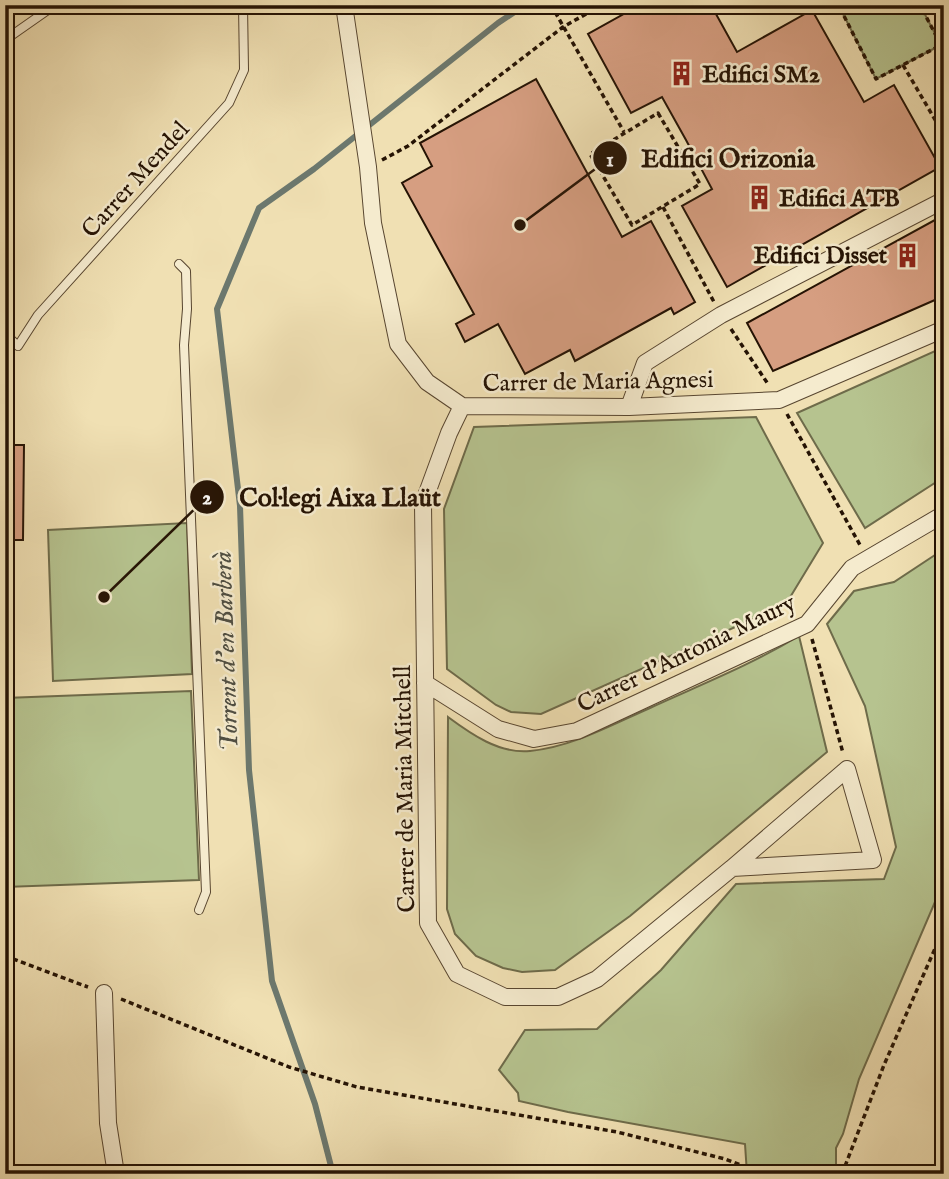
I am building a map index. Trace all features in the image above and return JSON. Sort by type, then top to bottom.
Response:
[{"type":"street","name":"Carrer de Maria Agnesi","points":[[344,5],[373,223],[398,344],[427,382],[462,406],[629,407],[779,400],[944,328]]},
{"type":"street","points":[[629,407],[645,363],[721,315],[944,200]]},
{"type":"street","name":"Carrer de Maria Mitchell","points":[[462,406],[423,504],[428,923],[457,974],[505,998],[558,997],[597,979],[847,769]]},
{"type":"street","name":"Carrer d'Antonia Maury","points":[[425,683],[498,729],[534,739],[577,731],[807,624],[852,568],[944,514]]},
{"type":"street","points":[[732,868],[873,860],[847,769]]},
{"type":"street","points":[[104,992],[108,1122],[116,1174]]},
{"type":"lane","points":[[5,40],[55,5]]},
{"type":"lane","name":"Carrer Mendel","points":[[5,334],[18,346],[38,315],[229,103],[244,70],[243,5]]},
{"type":"lane","points":[[179,264],[186,271],[184,358],[206,892],[199,910]]},
{"type":"path","points":[[551,5],[624,132]]},
{"type":"path","points":[[366,160],[408,146],[564,27],[602,5]]},
{"type":"path","points":[[850,5],[841,10],[876,79],[941,45],[920,5]]},
{"type":"path","points":[[903,65],[944,135]]},
{"type":"path","points":[[657,113],[700,184],[632,225],[590,154],[624,132],[657,113]]},
{"type":"path","points":[[807,624],[847,769]]},
{"type":"path","points":[[842,1174],[879,1077],[944,928]]},
{"type":"path","points":[[5,956],[104,992],[289,1067],[357,1087],[617,1132],[725,1158],[765,1174]]},
{"type":"green space","points":[[850,5],[920,5],[941,45],[876,79],[841,10]]},
{"type":"green space","points":[[944,347],[944,477],[865,528],[797,413]]},
{"type":"green space","points":[[756,417],[823,543],[789,599],[771,611],[541,714],[511,712],[496,705],[447,669],[444,509],[474,427]]},
{"type":"green space","points":[[187,523],[192,674],[53,681],[48,530]]},
{"type":"green space","points":[[944,549],[944,881],[859,1079],[843,1134],[836,1148],[836,1174],[747,1174],[745,1144],[519,1101],[518,1093],[499,1070],[525,1030],[597,1029],[661,970],[736,884],[884,879],[896,847],[865,706],[827,624],[854,591],[894,582]]},
{"type":"green space","points":[[799,636],[827,752],[630,916],[555,970],[522,972],[503,968],[476,956],[455,934],[447,909],[448,717],[496,746],[519,751],[546,749],[606,728],[744,665]]},
{"type":"green space","points":[[191,691],[199,880],[5,887],[5,698]]},
{"type":"building","points":[[640,5],[711,5],[737,52],[812,10],[864,102],[894,85],[940,167],[727,287],[682,206],[712,189],[686,140],[662,97],[631,113],[588,34]]},
{"type":"building","points":[[536,79],[622,237],[651,221],[695,302],[674,314],[671,308],[575,361],[570,350],[525,374],[498,324],[465,342],[456,324],[474,314],[402,183],[432,166],[420,143]]},
{"type":"building","name":"Edifici Disset","points":[[944,215],[944,296],[773,371],[747,323]]},
{"type":"building","points":[[5,445],[24,445],[23,540],[5,540]]},
{"type":"waterway","name":"Torrent d'en Barberà","points":[[333,1174],[315,1104],[272,981],[249,770],[240,506],[217,309],[259,208],[314,169],[498,23],[525,5]]},
{"type":"place","name":"Edifici SM2","points":[[682,74]]},
{"type":"place","name":"Edifici ATB","points":[[759,198]]},
{"type":"place","name":"Edifici Orizonia","points":[[520,225]]},
{"type":"place","name":"Edifici Disset","points":[[907,255]]},
{"type":"place","name":"Col·legi Aixa Llaüt","points":[[104,597]]}]
